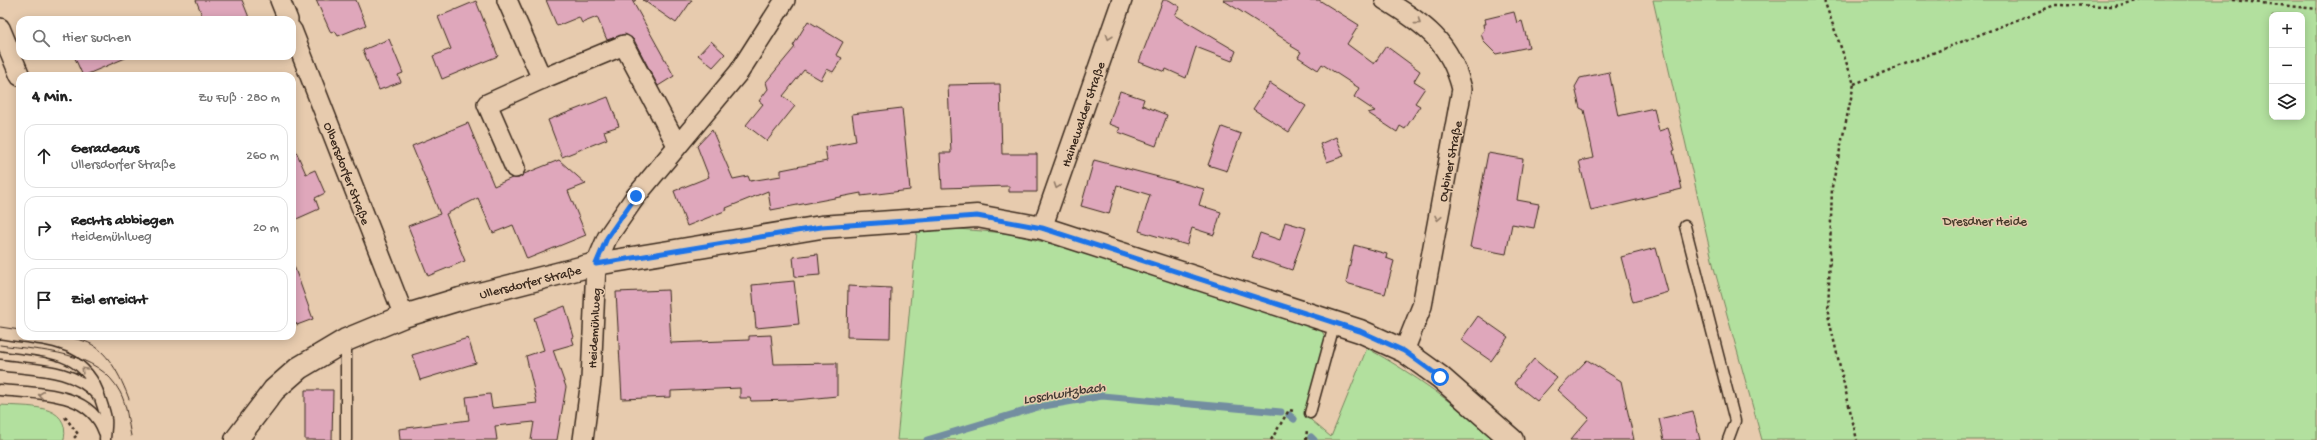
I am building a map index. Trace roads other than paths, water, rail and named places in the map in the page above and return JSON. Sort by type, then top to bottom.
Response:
[{"type":"main road","name":"Ullersdorfer Straße","points":[[236,440],[274,390],[299,368],[346,340],[404,316],[460,298],[596,264],[821,227],[977,216],[1042,228],[1360,331],[1404,351],[1440,377],[1512,440]]},
{"type":"street","points":[[280,0],[286,16]]},
{"type":"street","points":[[507,0],[542,79]]},
{"type":"street","name":"Heidemühlweg","points":[[583,440],[590,380],[596,264],[607,238],[636,196],[739,72],[785,0]]},
{"type":"street","name":"Hainewalder Straße","points":[[1042,228],[1122,0]]},
{"type":"street","name":"Oybiner Straße","points":[[1386,0],[1417,20],[1435,36],[1452,57],[1462,89],[1422,306],[1404,351]]},
{"type":"street","points":[[0,28],[18,72]]},
{"type":"street","name":"Olbersdorfer Straße","points":[[296,40],[404,316]]},
{"type":"street","points":[[515,168],[487,104],[542,79],[624,45],[677,145]]},
{"type":"lane","points":[[1685,226],[1735,421],[1728,440]]},
{"type":"lane","points":[[1310,413],[1335,322]]},
{"type":"lane","points":[[346,340],[346,440]]},
{"type":"lane","points":[[0,345],[58,354],[73,360],[92,378],[106,419],[105,437]]},
{"type":"lane","points":[[0,364],[66,375],[81,381],[90,388],[102,404]]},
{"type":"lane","points":[[0,390],[73,400],[94,414],[101,423],[105,437]]},
{"type":"waterway","name":"Loschwitzbach","points":[[927,440],[1038,407],[1102,396],[1281,412]]},
{"type":"waterway","name":"Loschwitzbach","points":[[1289,415],[1294,419]]},
{"type":"waterway","name":"Loschwitzbach","points":[[1311,437],[1314,440]]},
{"type":"tram line","points":[[0,327],[16,329]]},
{"type":"tram line","points":[[81,340],[100,350],[112,364],[129,399]]},
{"type":"tram line","points":[[0,345],[50,351],[83,360],[98,368],[110,378],[120,392],[126,408],[131,436]]},
{"type":"park label","name":"Dresdner Heide","points":[[1985,220]]}]
